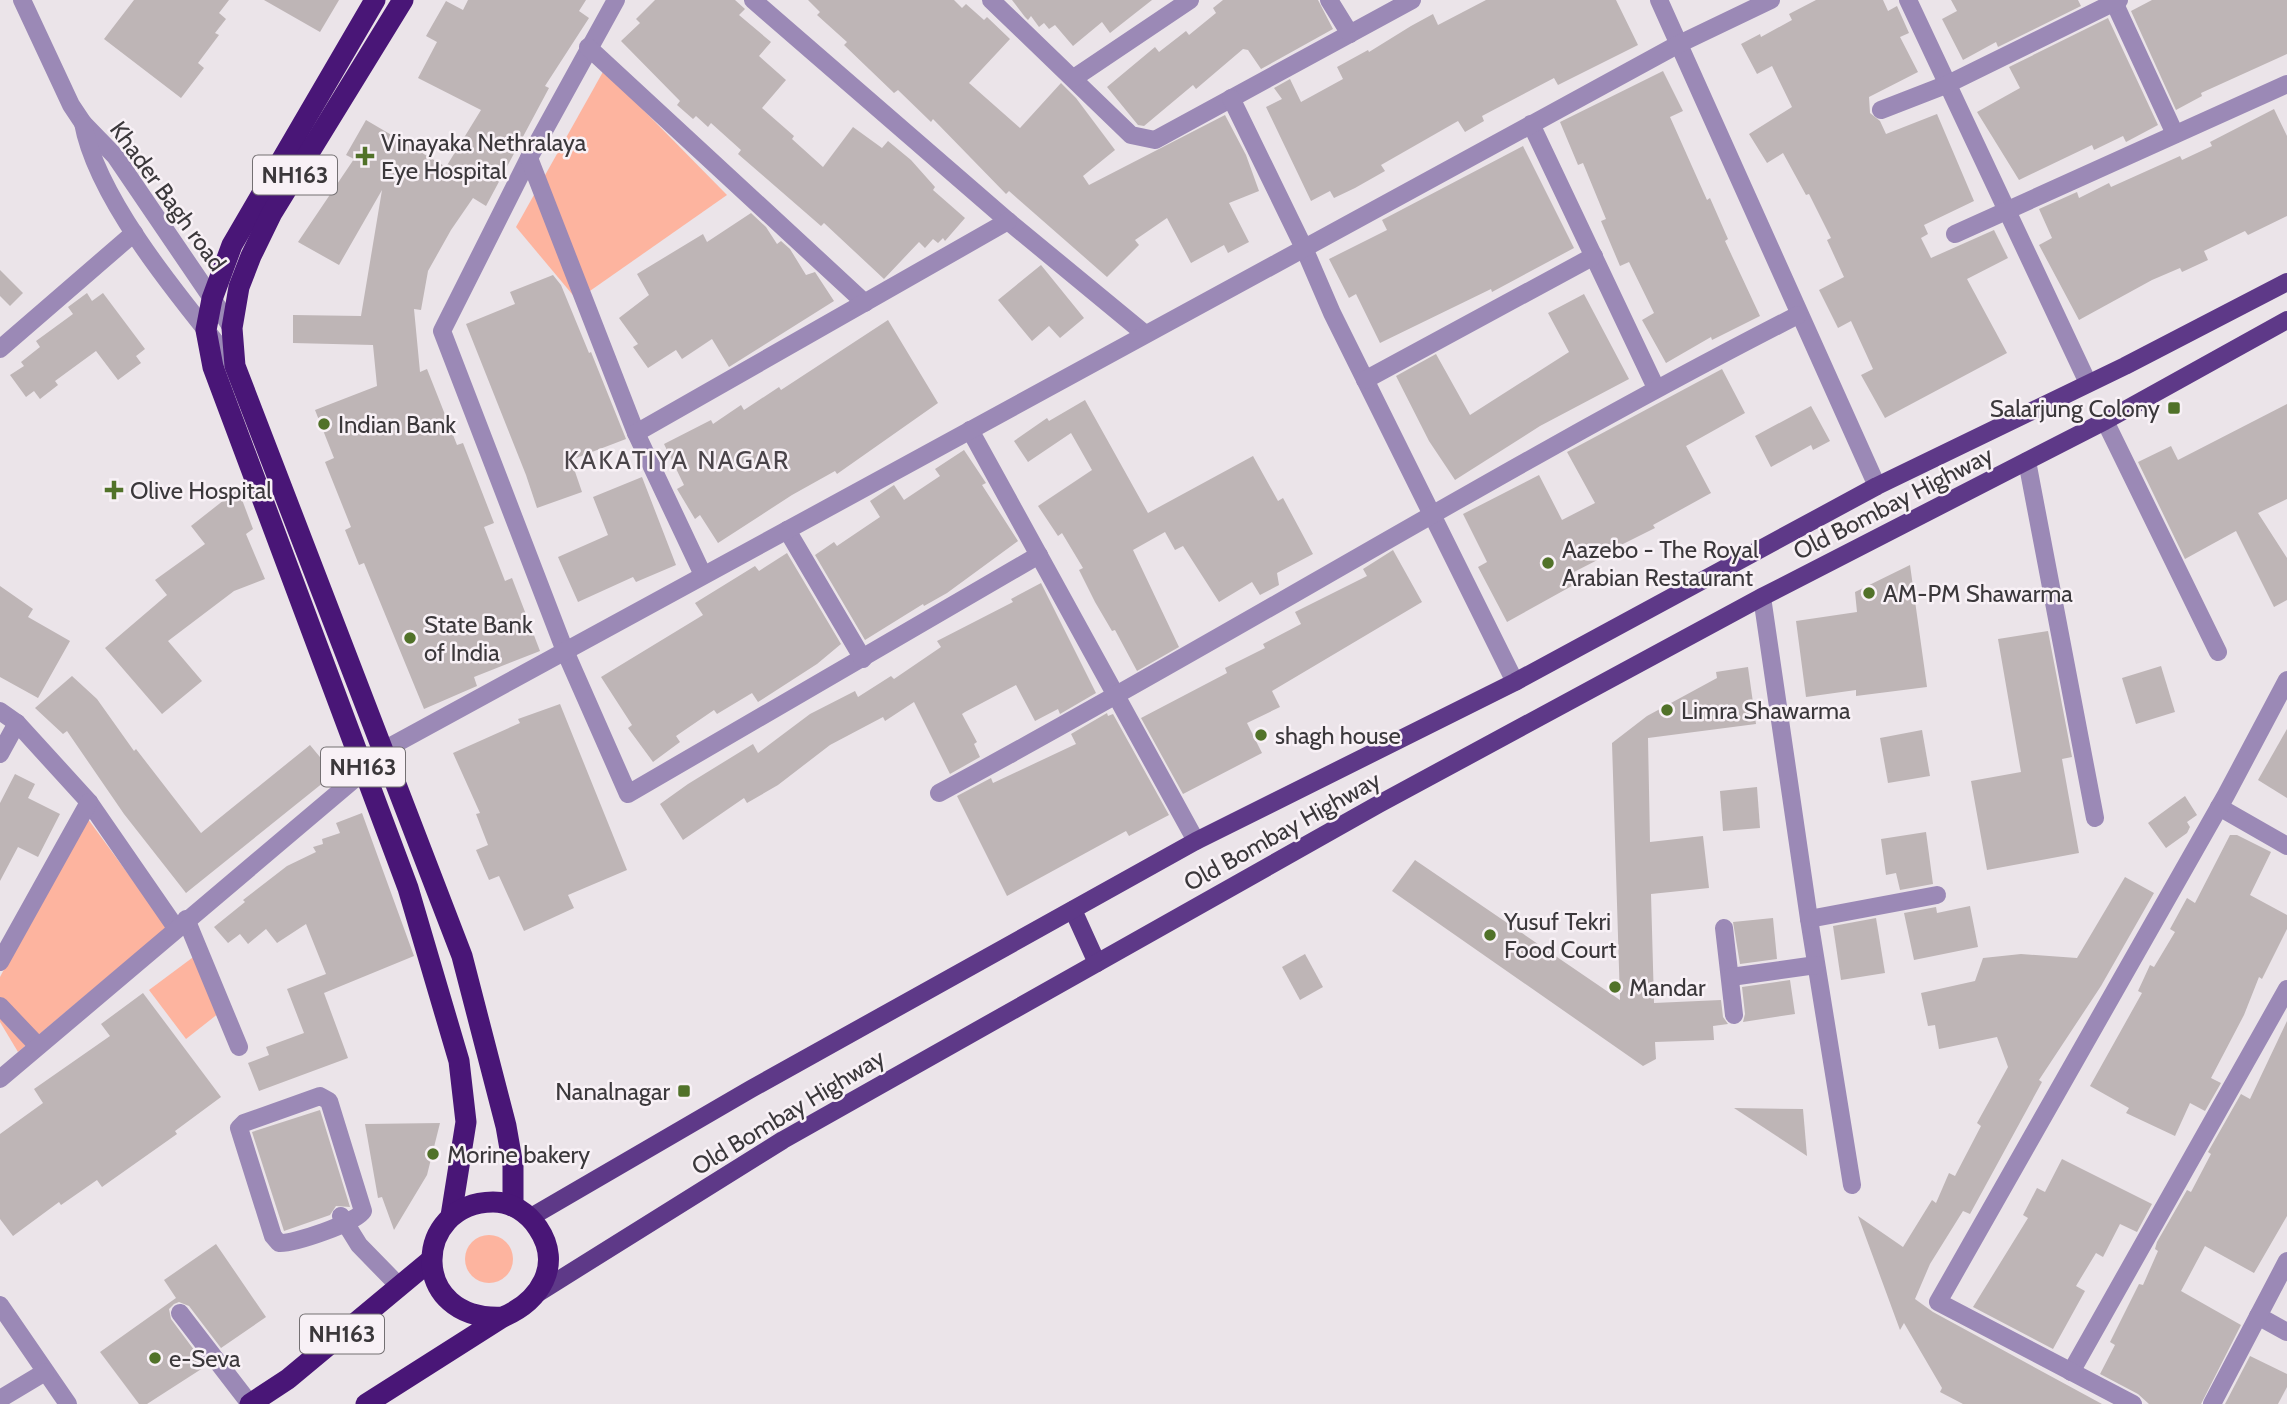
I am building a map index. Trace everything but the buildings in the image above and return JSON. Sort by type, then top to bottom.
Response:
[{"type":"highway","name":"NH163","points":[[250,1404],[288,1379],[431,1260],[435,1240],[452,1216],[466,1122],[459,1061],[408,888],[213,367],[206,330],[212,299],[232,245],[375,0]]},
{"type":"highway","name":"NH163","points":[[366,1404],[503,1317],[522,1309],[538,1293],[547,1275],[549,1258],[545,1238],[522,1211],[506,1126],[462,956],[235,366],[232,328],[243,276],[272,213],[403,0]]},
{"type":"highway","points":[[452,1216],[480,1202],[500,1202],[522,1211]]},
{"type":"highway","points":[[431,1260],[439,1290],[449,1302],[474,1316],[503,1317]]},
{"type":"main road","name":"Old Bombay Highway","points":[[522,1211],[751,1089],[1196,841],[1515,682],[1877,486],[2287,282]]},
{"type":"main road","name":"Old Bombay Highway","points":[[538,1293],[783,1140],[1379,804],[1762,597],[2105,421],[2287,320]]},
{"type":"main road","points":[[1073,910],[1097,963]]},
{"type":"street","name":"Khader Bagh road","points":[[22,0],[71,105],[83,123],[116,156],[232,328]]},
{"type":"street","points":[[616,0],[529,158],[442,331],[565,651],[628,794],[1039,555]]},
{"type":"street","points":[[753,0],[1008,221],[1145,334]]},
{"type":"street","points":[[991,0],[1131,135],[1156,140],[1412,0]]},
{"type":"street","points":[[1074,78],[1190,0]]},
{"type":"street","points":[[1329,0],[1350,34]]},
{"type":"street","points":[[1659,0],[1877,486]]},
{"type":"street","points":[[382,751],[1677,45],[1771,0]]},
{"type":"street","points":[[1908,0],[2088,383]]},
{"type":"street","points":[[1881,110],[1948,84],[2117,1],[2175,134]]},
{"type":"street","points":[[588,47],[865,303]]},
{"type":"street","points":[[1955,234],[2287,84]]},
{"type":"street","points":[[1231,99],[1431,516],[1515,682]]},
{"type":"street","name":"Khader Bagh road","points":[[83,123],[88,151],[134,233],[235,366]]},
{"type":"street","points":[[1531,124],[1656,388]]},
{"type":"street","points":[[529,158],[636,433],[704,575]]},
{"type":"street","points":[[636,433],[1008,221]]},
{"type":"street","points":[[0,349],[134,233]]},
{"type":"street","points":[[1365,380],[1594,256]]},
{"type":"street","points":[[939,793],[1117,696],[1656,388],[1798,315]]},
{"type":"street","points":[[2105,421],[2218,652]]},
{"type":"street","points":[[970,430],[1196,841]]},
{"type":"street","points":[[2027,461],[2095,818]]},
{"type":"street","points":[[787,530],[863,659]]},
{"type":"street","points":[[1762,597],[1816,965],[1852,1185]]},
{"type":"street","points":[[2133,1404],[1938,1302],[2219,807],[2287,680]]},
{"type":"street","points":[[0,711],[16,723],[89,802],[181,923],[239,1047]]},
{"type":"street","points":[[0,754],[16,723]]},
{"type":"street","points":[[0,1079],[181,923],[365,771]]},
{"type":"street","points":[[0,962],[89,802]]},
{"type":"street","points":[[2219,807],[2287,846]]},
{"type":"street","points":[[1809,919],[1937,895]]},
{"type":"street","points":[[1724,928],[1734,1015]]},
{"type":"street","points":[[1731,977],[1816,965]]},
{"type":"street","points":[[2071,1373],[2287,989]]},
{"type":"street","points":[[0,1006],[38,1046]]},
{"type":"street","points":[[320,1096],[327,1098],[363,1209],[360,1216],[343,1220],[284,1244],[275,1240],[239,1132],[244,1123],[320,1096]]},
{"type":"street","points":[[343,1220],[359,1245],[399,1286]]},
{"type":"street","points":[[2212,1404],[2287,1261]]},
{"type":"street","points":[[0,1305],[68,1404]]},
{"type":"street","points":[[180,1313],[250,1404]]},
{"type":"street","points":[[2258,1316],[2287,1332]]},
{"type":"street","points":[[0,1399],[45,1372]]},
{"type":"shaded area","points":[[604,70],[727,195],[577,300],[516,227]]},
{"type":"shaded area","points":[[85,815],[167,927],[18,1052],[0,1022],[0,977]]},
{"type":"shaded area","points":[[196,955],[219,1013],[186,1039],[149,990]]},
{"type":"shaded area","points":[[489,1235],[498,1236],[506,1242],[512,1250],[512,1268],[506,1276],[498,1282],[489,1283],[480,1282],[472,1276],[466,1268],[465,1259],[466,1250],[472,1242],[480,1236]]},
{"type":"place","name":"Vinayaka Nethralaya Eye Hospital","points":[[365,156]]},
{"type":"place","name":"Salarjung Colony","points":[[2174,408]]},
{"type":"place","name":"Indian Bank","points":[[324,424]]},
{"type":"place","name":"Olive Hospital","points":[[114,490]]},
{"type":"place","name":"Aazebo - The Royal Arabian Restaurant","points":[[1548,563]]},
{"type":"place","name":"AM-PM Shawarma","points":[[1869,593]]},
{"type":"place","name":"State Bank of India","points":[[410,638]]},
{"type":"place","name":"Limra Shawarma","points":[[1667,710]]},
{"type":"place","name":"shagh house","points":[[1261,735]]},
{"type":"place","name":"Yusuf Tekri Food Court","points":[[1490,935]]},
{"type":"place","name":"Mandar","points":[[1615,987]]},
{"type":"place","name":"Nanalnagar","points":[[684,1091]]},
{"type":"place","name":"Morine bakery","points":[[433,1154]]},
{"type":"place","name":"e-Seva","points":[[155,1358]]},
{"type":"district","name":"KAKATIYA NAGAR","points":[[677,460]]}]
